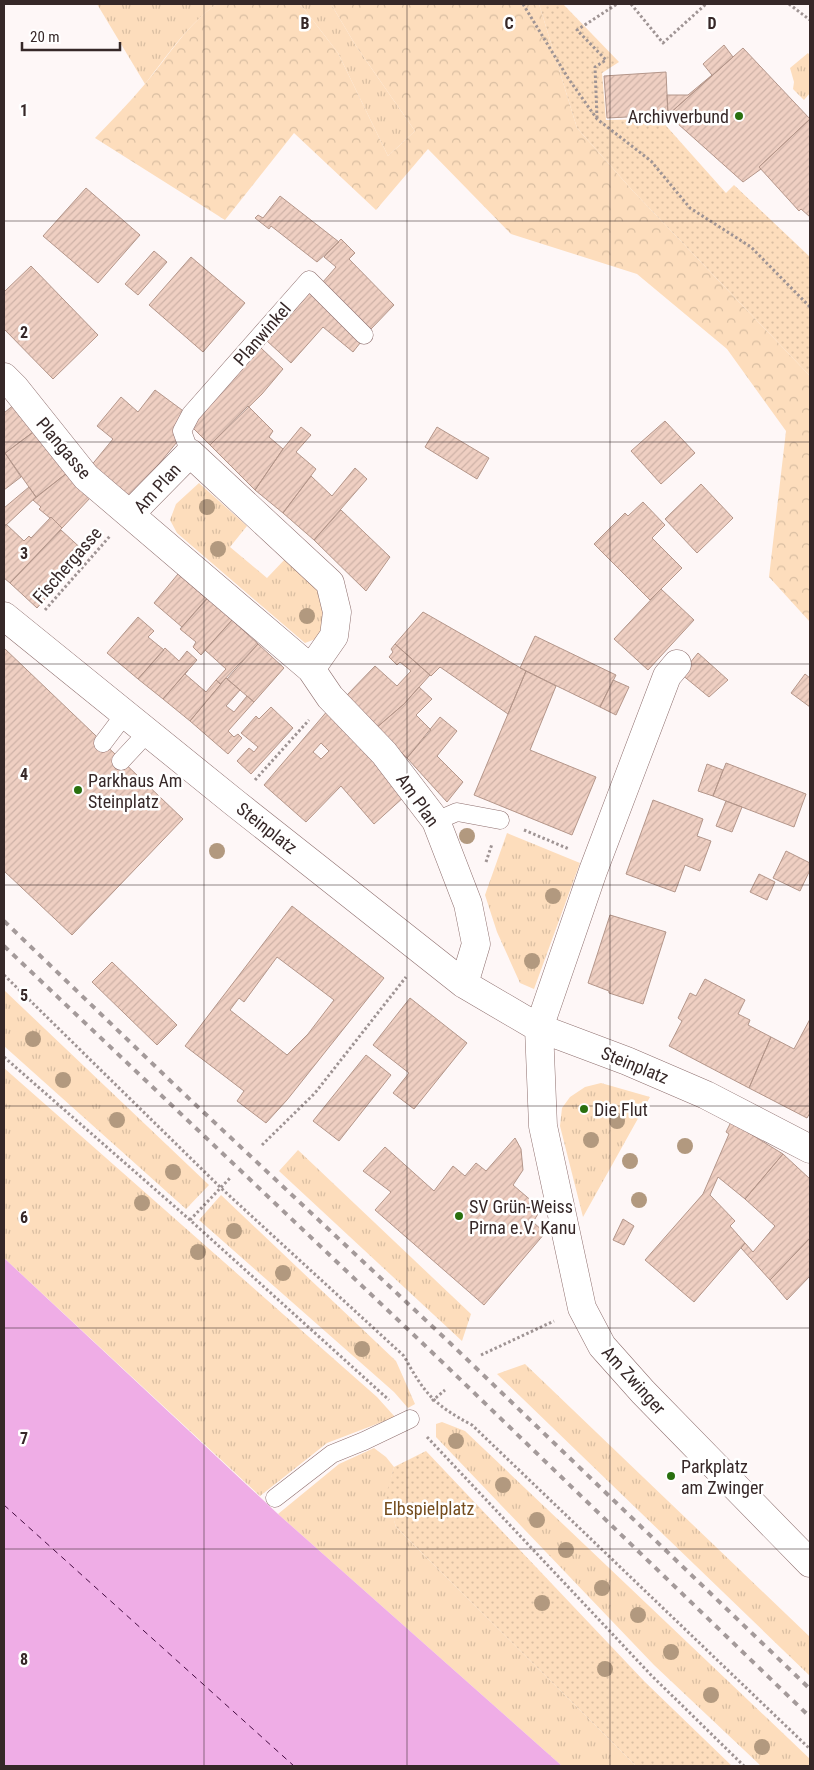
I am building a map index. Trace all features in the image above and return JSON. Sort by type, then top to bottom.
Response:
[{"type":"street","name":"Plangasse","points":[[4,376],[86,477],[130,514]]},
{"type":"street","name":"Am Plan","points":[[312,669],[334,636],[337,612],[330,583],[190,453],[130,514],[312,669],[330,697],[384,753],[436,821],[468,904],[476,944],[464,984]]},
{"type":"street","name":"Steinplatz","points":[[4,616],[235,803],[464,984],[539,1028],[627,1060],[809,1143]]},
{"type":"street","points":[[539,1028],[597,861],[667,676],[677,664]]},
{"type":"street","name":"Am Zwinger","points":[[539,1028],[543,1126],[582,1308],[602,1346],[810,1563]]},
{"type":"lane","name":"Planwinkel","points":[[190,453],[182,431],[192,414],[309,280],[364,334]]},
{"type":"lane","points":[[103,744],[125,714]]},
{"type":"lane","points":[[121,761],[148,732]]},
{"type":"lane","points":[[436,821],[457,812],[500,820]]},
{"type":"lane","points":[[275,1498],[332,1454],[410,1419]]},
{"type":"path","points":[[524,4],[568,78],[598,119],[651,161],[690,208],[750,247],[810,307]]},
{"type":"path","points":[[598,119],[595,67],[606,60],[577,30],[617,4]]},
{"type":"path","points":[[631,4],[663,43],[706,4]]},
{"type":"path","points":[[790,4],[810,20]]},
{"type":"path","name":"Fischergasse","points":[[25,633],[130,514]]},
{"type":"path","points":[[235,803],[330,697]]},
{"type":"path","points":[[468,904],[480,877],[500,820],[597,861]]},
{"type":"path","points":[[262,1145],[315,1093],[425,954]]},
{"type":"path","points":[[4,974],[221,1188],[404,1356],[419,1383],[433,1400],[450,1414],[472,1425],[810,1749]]},
{"type":"path","points":[[190,1220],[230,1178]]},
{"type":"path","points":[[481,1356],[582,1308]]},
{"type":"green space","points":[[97,4],[217,4],[187,31],[145,84]]},
{"type":"green space","points":[[217,4],[299,4],[338,53],[388,156],[415,131],[356,46],[331,4],[539,4],[577,128],[632,190],[810,376],[810,622],[769,577],[786,431],[727,349],[637,274],[511,234],[428,149],[376,210],[294,133],[225,220],[95,138],[139,91],[196,21]]},
{"type":"green space","points":[[299,4],[331,4],[356,46],[415,131],[388,156],[338,53]]},
{"type":"green space","points":[[539,4],[563,4],[619,62],[602,73],[606,120],[660,119],[726,193],[734,185],[810,257],[810,376],[632,190],[577,128]]},
{"type":"green space","points":[[808,53],[810,56],[810,93],[804,100],[793,89],[794,82],[790,68]]},
{"type":"green space","points":[[199,483],[247,526],[230,547],[267,578],[286,558],[325,596],[329,615],[318,638],[305,643],[177,533],[170,520],[176,504]]},
{"type":"green space","points":[[507,833],[580,863],[534,989],[520,983],[497,932],[485,895]]},
{"type":"green space","points":[[4,990],[209,1185],[186,1209],[4,1046]]},
{"type":"green space","points":[[4,1068],[377,1397],[395,1417],[327,1443],[260,1496],[4,1258]]},
{"type":"green space","points":[[601,1083],[650,1097],[583,1217],[560,1126],[562,1108],[570,1097],[585,1087]]},
{"type":"green space","points":[[298,1150],[471,1314],[462,1341],[279,1171]]},
{"type":"green space","points":[[221,1195],[396,1361],[415,1404],[408,1408],[394,1392],[199,1220]]},
{"type":"green space","points":[[525,1364],[810,1637],[810,1676],[497,1374]]},
{"type":"green space","points":[[442,1422],[465,1431],[810,1759],[810,1766],[761,1766],[654,1665],[436,1437],[436,1424]]},
{"type":"green space","points":[[374,1448],[386,1457],[394,1467],[387,1495],[396,1527],[636,1766],[562,1766],[278,1514],[339,1464]]},
{"type":"green space","name":"Elbspielplatz","points":[[426,1451],[645,1682],[732,1766],[636,1766],[396,1527],[386,1495],[394,1467]]},
{"type":"shaded area","points":[[4,1258],[278,1514],[562,1766],[4,1766]]},
{"type":"building","points":[[724,45],[733,57],[668,115],[667,95],[688,95],[712,75],[703,64]]},
{"type":"building","name":"Archivverbund","points":[[743,48],[810,119],[759,167],[761,169],[743,182],[668,115]]},
{"type":"building","points":[[666,72],[668,115],[607,118],[604,76]]},
{"type":"building","points":[[810,119],[810,217],[801,209],[799,211],[759,167]]},
{"type":"building","points":[[86,188],[140,235],[98,283],[43,236]]},
{"type":"building","points":[[280,196],[339,242],[317,262],[271,226],[269,229],[255,218],[258,215],[263,218]]},
{"type":"building","points":[[341,239],[355,253],[349,259],[394,305],[371,329],[322,283],[336,267],[324,257]]},
{"type":"building","points":[[154,251],[167,262],[138,295],[125,284]]},
{"type":"building","points":[[191,257],[245,303],[203,352],[149,305]]},
{"type":"building","points":[[31,266],[98,335],[53,379],[4,329],[4,292]]},
{"type":"building","points":[[314,288],[364,338],[353,352],[323,327],[291,363],[267,341]]},
{"type":"building","points":[[261,348],[283,369],[262,394],[210,445],[190,425]]},
{"type":"building","points":[[155,390],[186,413],[177,442],[127,503],[90,467],[113,439],[97,426],[121,397],[138,412]]},
{"type":"building","points":[[16,403],[36,430],[4,454],[4,413]]},
{"type":"building","points":[[248,406],[273,431],[269,437],[283,449],[255,490],[210,445]]},
{"type":"building","points":[[665,421],[695,453],[661,484],[631,451]]},
{"type":"building","points":[[301,427],[311,435],[296,452],[316,469],[283,513],[255,490],[283,449]]},
{"type":"building","points":[[437,427],[489,458],[477,479],[425,447]]},
{"type":"building","points":[[36,430],[67,473],[36,497],[5,453]]},
{"type":"building","points":[[4,454],[21,477],[4,490]]},
{"type":"building","points":[[355,468],[367,479],[314,540],[283,513],[311,476],[332,496]]},
{"type":"building","points":[[67,473],[91,497],[62,528],[39,509],[41,507],[33,500]]},
{"type":"building","points":[[701,484],[733,518],[697,553],[665,519]]},
{"type":"building","points":[[29,487],[36,497],[4,527],[4,508]]},
{"type":"building","points":[[643,502],[665,525],[652,538],[682,568],[650,600],[594,544],[625,513],[628,516]]},
{"type":"building","points":[[341,510],[390,557],[366,591],[314,540]]},
{"type":"building","points":[[51,517],[62,528],[10,583],[4,578],[4,527],[6,524],[24,541],[29,536],[31,538]]},
{"type":"building","points":[[61,530],[86,553],[37,608],[10,583]]},
{"type":"building","points":[[178,574],[207,599],[182,627],[154,603]]},
{"type":"building","points":[[661,589],[694,620],[648,670],[614,639]]},
{"type":"building","points":[[207,598],[233,619],[201,655],[193,647],[196,642],[180,629]]},
{"type":"building","points":[[423,612],[526,671],[508,714],[440,667],[431,676],[395,644]]},
{"type":"building","points":[[138,617],[154,631],[148,637],[164,650],[138,679],[107,653]]},
{"type":"building","points":[[232,620],[258,644],[220,684],[216,680],[226,669],[205,650]]},
{"type":"building","points":[[535,636],[616,675],[600,707],[520,668]]},
{"type":"building","points":[[258,644],[284,668],[254,702],[227,679]]},
{"type":"building","points":[[395,644],[430,675],[404,704],[376,728],[347,695],[375,666],[397,686],[411,671],[400,662],[397,665],[389,657],[393,652],[391,649]]},
{"type":"building","name":"Parkhaus Am Steinplatz","points":[[4,648],[183,819],[72,935],[4,871]]},
{"type":"building","points":[[165,648],[179,661],[187,651],[197,660],[163,699],[138,679]]},
{"type":"building","points":[[698,653],[728,680],[709,697],[681,674]]},
{"type":"building","points":[[188,670],[185,674],[206,692],[216,680],[221,684],[190,721],[163,699]]},
{"type":"building","points":[[526,671],[556,686],[530,750],[596,777],[572,835],[474,795]]},
{"type":"building","points":[[805,674],[810,678],[810,707],[791,693]]},
{"type":"building","points":[[226,678],[240,690],[226,706],[234,712],[247,696],[254,702],[228,731],[234,737],[238,734],[242,738],[228,754],[190,721]]},
{"type":"building","points":[[613,680],[629,687],[616,715],[600,707]]},
{"type":"building","points":[[419,687],[432,699],[416,715],[431,730],[407,758],[376,728],[404,704]]},
{"type":"building","points":[[271,707],[293,728],[251,774],[237,761],[249,748],[254,752],[258,747],[241,733],[256,716],[259,719]]},
{"type":"building","points":[[329,709],[405,796],[374,824],[341,786],[306,822],[264,785]],"holes":[[[321,743],[329,751],[321,759],[313,752]]]},
{"type":"building","points":[[440,717],[457,731],[437,756],[463,782],[447,802],[407,758]]},
{"type":"building","points":[[726,763],[806,794],[794,827],[713,796]]},
{"type":"building","points":[[707,764],[723,770],[713,796],[698,791]]},
{"type":"building","points":[[653,800],[703,819],[697,836],[711,841],[700,871],[685,865],[675,892],[626,874]]},
{"type":"building","points":[[726,801],[742,807],[732,832],[716,826]]},
{"type":"building","points":[[786,851],[810,863],[810,870],[800,891],[773,878]]},
{"type":"building","points":[[759,874],[775,882],[767,900],[750,892]]},
{"type":"building","points":[[292,906],[384,978],[287,1100],[266,1123],[237,1101],[244,1091],[185,1046]],"holes":[[[277,957],[334,1000],[308,1034],[287,1055],[230,1010],[239,998],[244,1002]]]},
{"type":"building","points":[[610,915],[666,932],[643,1004],[609,993],[609,991],[588,983]]},
{"type":"building","points":[[112,962],[177,1025],[157,1045],[92,982]]},
{"type":"building","points":[[705,979],[745,1000],[738,1014],[750,1020],[748,1025],[771,1037],[749,1088],[669,1046],[682,1021],[678,1018],[690,993],[696,996]]},
{"type":"building","points":[[410,998],[467,1043],[414,1109],[393,1093],[409,1073],[373,1045]]},
{"type":"building","points":[[810,1019],[810,1113],[807,1118],[749,1088],[771,1037],[794,1049]]},
{"type":"building","points":[[366,1055],[391,1075],[339,1141],[313,1121]]},
{"type":"building","points":[[731,1122],[783,1154],[745,1199],[718,1177],[710,1195],[735,1221],[730,1226],[745,1243],[694,1302],[645,1260],[703,1194],[729,1134],[726,1132]]},
{"type":"building","name":"SV Grün-Weiss Pirna e.V. Kanu","points":[[515,1138],[521,1149],[523,1170],[513,1185],[541,1209],[533,1222],[545,1233],[484,1305],[375,1210],[391,1192],[363,1171],[385,1147],[434,1191],[453,1166],[465,1176],[476,1163],[486,1171]]},
{"type":"building","points":[[783,1154],[810,1179],[810,1238],[770,1280],[741,1248],[745,1243],[753,1252],[775,1226],[745,1199]]},
{"type":"building","points":[[623,1219],[634,1226],[624,1245],[613,1240]]},
{"type":"building","points":[[810,1238],[810,1276],[787,1300],[770,1280]]},
{"type":"ferry route","points":[[4,1505],[294,1766]]},
{"type":"railway","points":[[4,921],[182,1092],[450,1343],[810,1689]]},
{"type":"railway","points":[[4,946],[437,1357],[810,1717]]},
{"type":"place","name":"Archivverbund","points":[[739,116]]},
{"type":"place","name":"Parkhaus Am Steinplatz","points":[[78,790]]},
{"type":"place","name":"Die Flut","points":[[584,1109]]},
{"type":"place","name":"SV Grün-Weiss Pirna e.V. Kanu","points":[[459,1216]]},
{"type":"place","name":"Parkplatz am Zwinger","points":[[671,1476]]}]
